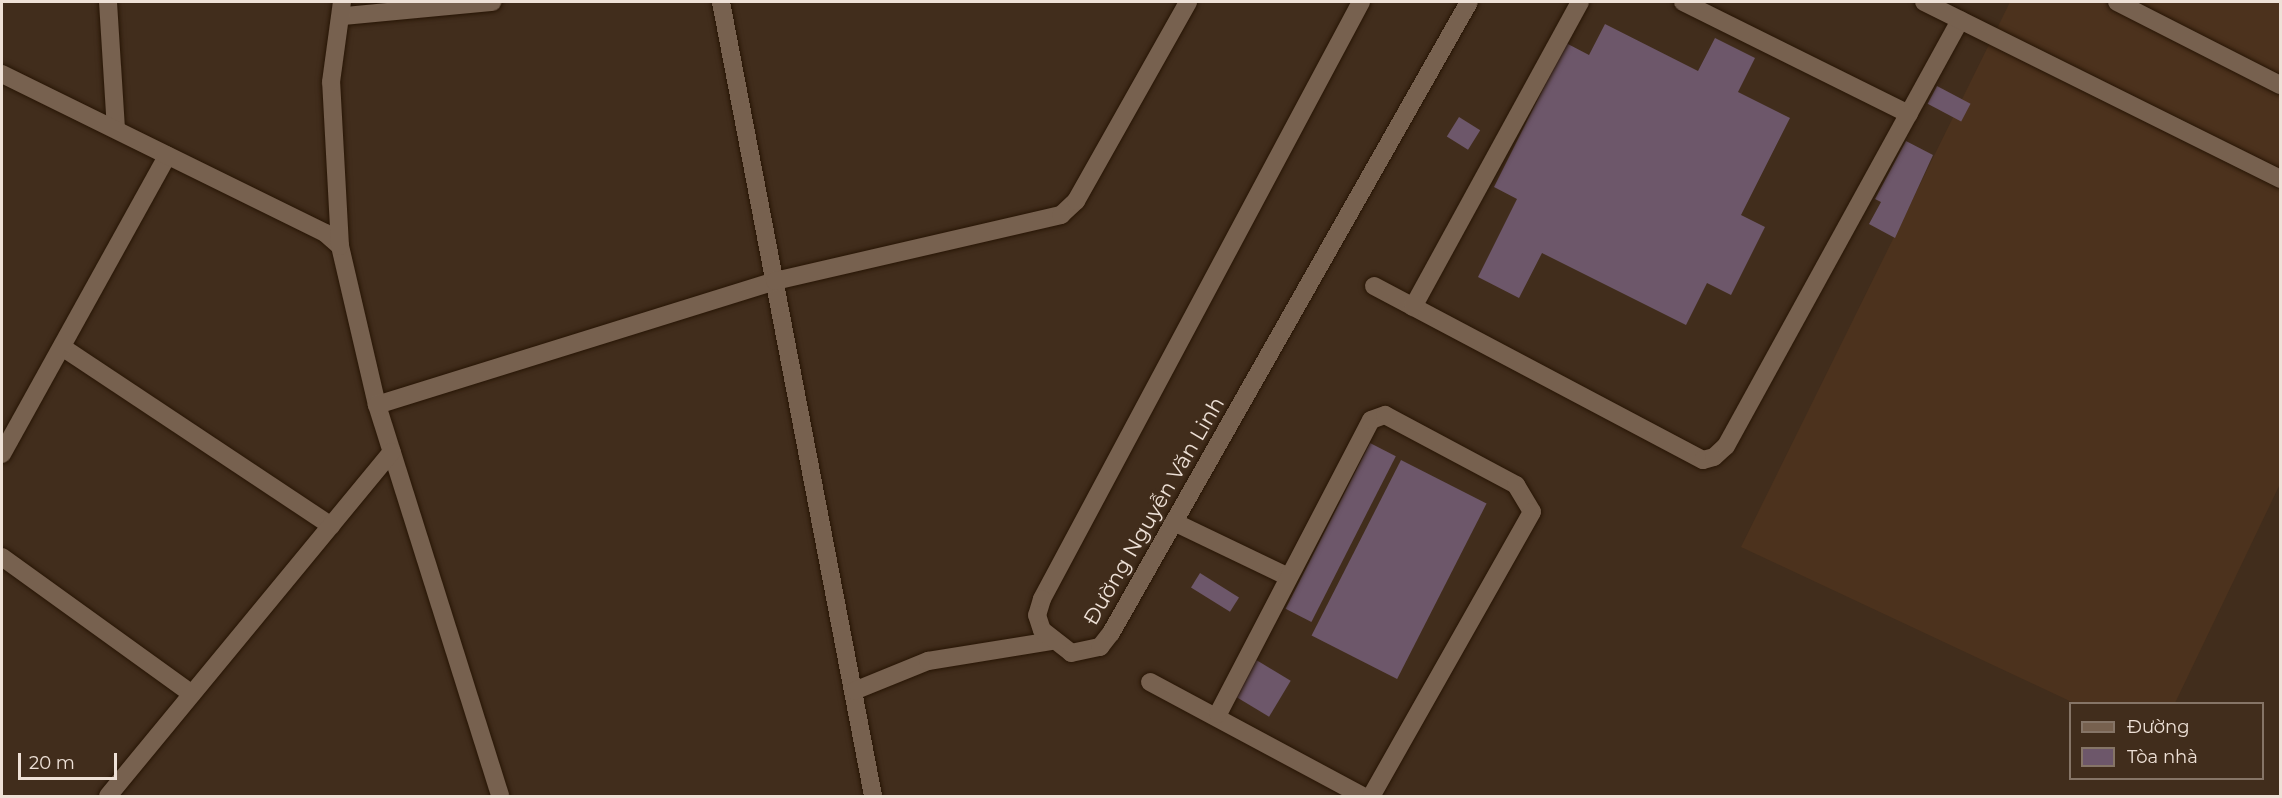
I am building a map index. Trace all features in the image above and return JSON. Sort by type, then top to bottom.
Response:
[{"type":"street","points":[[108,2],[116,128]]},
{"type":"street","points":[[492,2],[343,9],[331,82],[340,246],[377,405],[500,796]]},
{"type":"street","points":[[721,2],[855,691],[873,796]]},
{"type":"street","points":[[377,405],[775,281],[1061,215],[1076,201],[1188,2]]},
{"type":"street","points":[[855,691],[928,661],[1052,641],[1037,615],[1042,599],[1361,2]]},
{"type":"street","name":"Đường Nguyễn Văn Linh","points":[[1052,641],[1071,653],[1100,648],[1469,2]]},
{"type":"street","points":[[1413,307],[1580,2]]},
{"type":"street","points":[[1683,2],[1909,114]]},
{"type":"street","points":[[1924,2],[2280,179]]},
{"type":"street","points":[[2117,2],[2280,85]]},
{"type":"street","points":[[1374,286],[1703,460],[1714,457],[1726,446],[1960,20]]},
{"type":"street","points":[[2,74],[116,128],[167,156],[325,233],[340,246]]},
{"type":"street","points":[[2,454],[167,156]]},
{"type":"street","points":[[62,347],[331,526]]},
{"type":"street","points":[[1218,714],[1360,434],[1371,420],[1385,415],[1516,485],[1528,500],[1532,512],[1371,796]]},
{"type":"street","points":[[108,796],[392,452]]},
{"type":"street","points":[[1174,522],[1289,577]]},
{"type":"street","points":[[2,557],[192,694]]},
{"type":"street","points":[[1150,682],[1218,714],[1363,796]]},
{"type":"shaded area","points":[[2010,2],[2280,2],[2280,484],[2175,702],[2072,702],[1741,547]]},
{"type":"building","points":[[1605,24],[1698,71],[1715,38],[1755,58],[1738,92],[1790,118],[1741,215],[1765,227],[1731,295],[1707,283],[1686,325],[1542,253],[1519,298],[1478,277],[1517,199],[1494,187],[1566,43],[1589,55]]},
{"type":"building","points":[[1937,86],[1971,104],[1961,121],[1928,104]]},
{"type":"building","points":[[1459,117],[1480,130],[1468,150],[1447,137]]},
{"type":"building","points":[[1906,141],[1933,155],[1895,238],[1869,224],[1881,202],[1875,199]]},
{"type":"building","points":[[1370,443],[1396,456],[1311,622],[1286,609]]},
{"type":"building","points":[[1401,460],[1487,504],[1397,679],[1312,636]]},
{"type":"building","points":[[1200,573],[1239,597],[1230,612],[1191,587]]},
{"type":"building","points":[[1253,658],[1291,681],[1269,717],[1231,694]]}]
